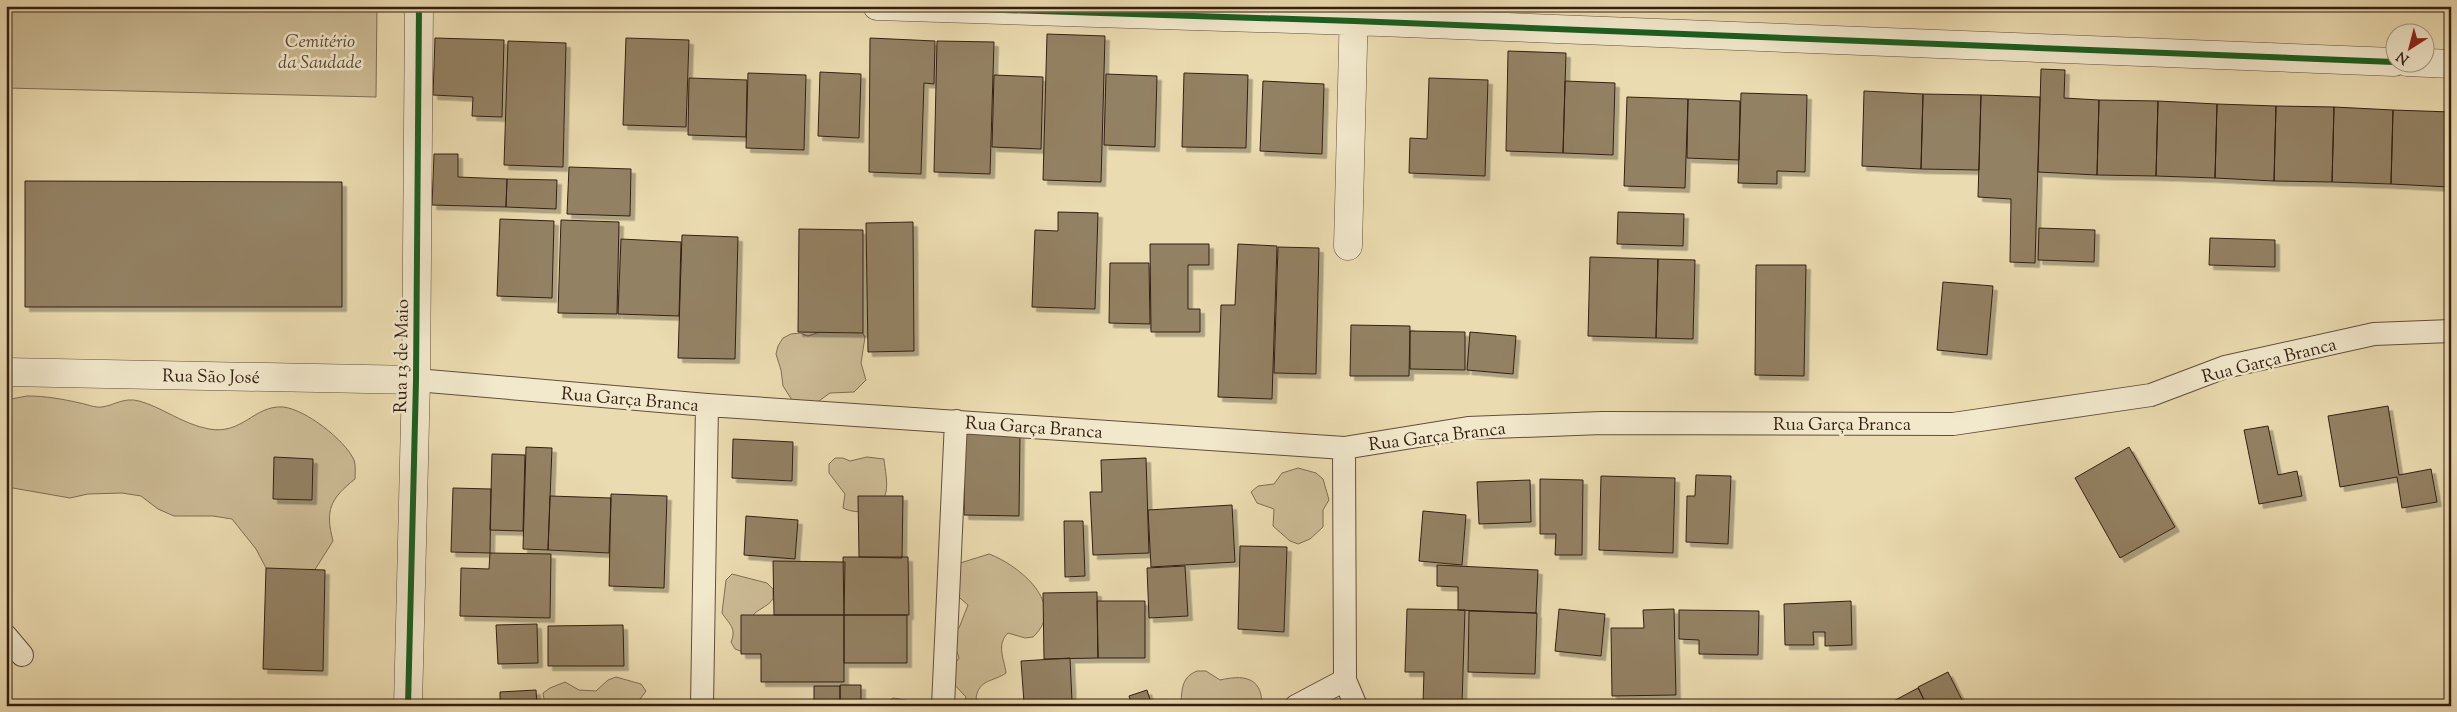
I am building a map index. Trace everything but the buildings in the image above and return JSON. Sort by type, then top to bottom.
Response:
[{"type":"street","name":"Rua 13 de Maio","points":[[408,706],[416,380],[418,6]]},
{"type":"street","points":[[877,6],[1354,13],[2384,62]]},
{"type":"street","points":[[1348,246],[1354,13]]},
{"type":"street","points":[[2434,63],[2451,64]]},
{"type":"street","name":"Rua São José","points":[[6,372],[416,380]]},
{"type":"lane","name":"Rua Garça Branca","points":[[416,380],[707,405],[1344,448],[1477,428],[1602,424],[1953,424],[2151,395],[2225,367],[2374,334],[2451,331]]},
{"type":"lane","points":[[702,706],[707,405]]},
{"type":"lane","points":[[943,706],[956,422]]},
{"type":"lane","points":[[1344,448],[1345,680],[1356,706]]},
{"type":"lane","points":[[6,636],[22,655]]},
{"type":"lane","points":[[1296,706],[1345,680]]},
{"type":"green space","name":"Cemitério da Saudade","points":[[6,6],[377,6],[376,97],[6,88]]},
{"type":"green space","points":[[834,327],[861,330],[865,337],[861,363],[866,380],[854,392],[830,393],[816,403],[792,400],[783,386],[776,354],[778,346],[783,338],[791,334],[800,333],[808,336]]},
{"type":"green space","points":[[27,396],[54,398],[99,407],[134,400],[148,404],[199,427],[221,430],[231,428],[264,410],[273,408],[283,407],[302,413],[333,435],[349,452],[355,462],[355,479],[335,499],[330,513],[333,541],[314,571],[282,579],[266,568],[256,549],[232,519],[213,516],[174,516],[158,509],[141,496],[122,493],[88,494],[70,498],[13,488],[6,489],[6,400]]},
{"type":"green space","points":[[867,457],[884,459],[887,484],[884,498],[875,508],[869,510],[856,512],[843,508],[845,494],[829,473],[829,464],[835,458],[843,458],[850,461]]},
{"type":"green space","points":[[1298,468],[1316,473],[1323,479],[1329,500],[1323,510],[1323,527],[1310,539],[1298,544],[1290,541],[1273,526],[1274,509],[1257,503],[1251,492],[1258,486],[1274,484],[1282,473]]},
{"type":"green space","points":[[989,554],[1001,559],[1025,577],[1035,588],[1042,600],[1045,612],[1042,625],[1033,637],[1025,638],[1008,633],[1002,642],[1006,673],[980,687],[976,698],[981,706],[963,706],[966,697],[951,681],[949,672],[959,658],[951,633],[959,628],[968,605],[947,587],[957,564]]},
{"type":"green space","points":[[732,574],[767,583],[773,589],[773,599],[755,613],[750,621],[746,631],[743,652],[735,649],[731,642],[733,630],[722,613],[726,580]]},
{"type":"green space","points":[[1197,671],[1206,671],[1220,680],[1249,679],[1258,687],[1262,703],[1260,706],[1185,706],[1181,703],[1184,684],[1188,676]]},
{"type":"green space","points":[[616,677],[641,684],[646,691],[635,706],[545,706],[543,693],[550,688],[565,682],[579,690],[596,691],[608,680]]},
{"type":"green space","points":[[893,698],[911,701],[912,706],[883,706]]},
{"type":"cycle path","points":[[408,706],[416,380],[419,6]]},
{"type":"cycle path","points":[[877,6],[1354,21],[2384,62]]}]
